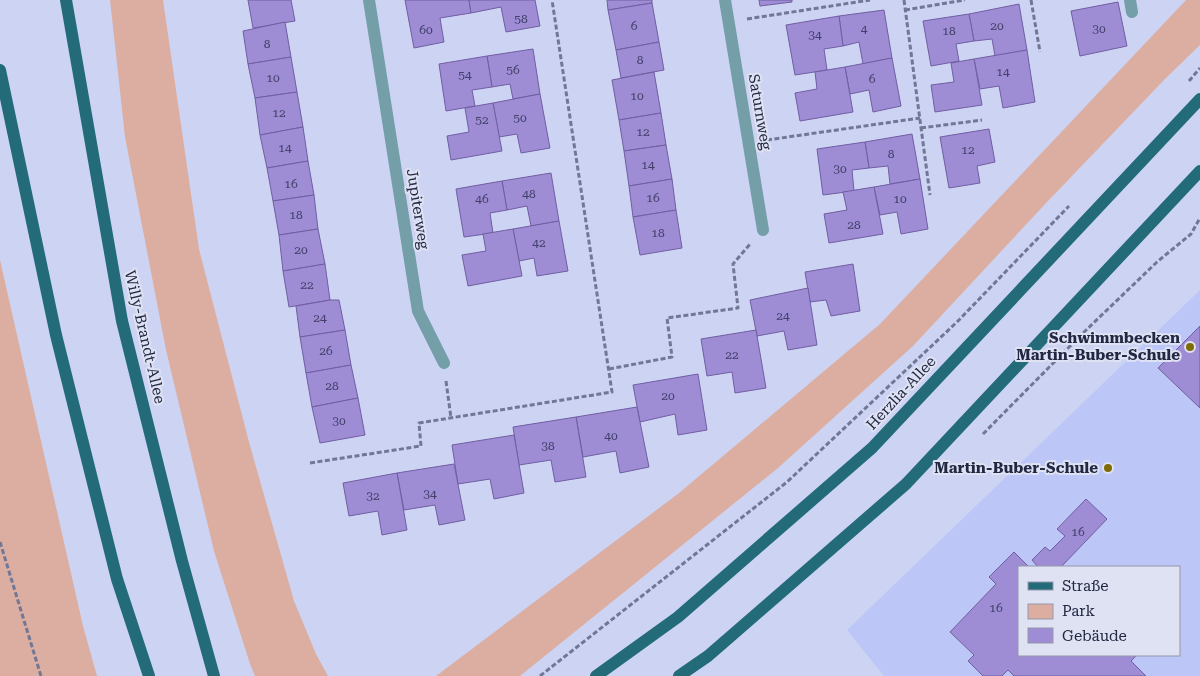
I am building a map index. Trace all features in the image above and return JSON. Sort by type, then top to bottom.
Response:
[{"type":"main road","name":"Willy-Brandt-Allee","points":[[66,0],[122,321],[182,560],[214,676]]},
{"type":"main road","points":[[0,70],[56,335],[117,579],[149,676]]},
{"type":"main road","name":"Herzlia-Allee","points":[[596,676],[678,617],[872,448],[1200,99]]},
{"type":"main road","points":[[679,676],[708,656],[906,484],[1200,171]]},
{"type":"main road","points":[[129,616],[141,676]]},
{"type":"street","name":"Jupiterweg","points":[[369,0],[418,311],[444,363]]},
{"type":"street","name":"Saturnweg","points":[[725,0],[763,230]]},
{"type":"path","points":[[310,463],[421,446],[419,423],[612,392],[552,0]]},
{"type":"path","points":[[728,22],[870,0]]},
{"type":"path","points":[[904,0],[930,195]]},
{"type":"path","points":[[905,10],[964,0]]},
{"type":"path","points":[[1031,0],[1040,52]]},
{"type":"path","points":[[1186,86],[1200,68]]},
{"type":"path","points":[[750,143],[920,118]]},
{"type":"path","points":[[921,128],[982,120]]},
{"type":"path","points":[[540,676],[787,482],[957,322],[1075,200]]},
{"type":"path","points":[[609,369],[672,357],[667,318],[738,308],[733,264],[763,230]]},
{"type":"path","points":[[444,363],[451,418]]},
{"type":"path","points":[[0,542],[41,676]]},
{"type":"shaded area","name":"Martin-Buber-Schule","points":[[1200,290],[1200,676],[884,676],[847,630]]},
{"type":"green space","points":[[110,0],[163,0],[199,249],[249,442],[294,601],[316,654],[328,676],[255,676],[250,664],[214,551],[166,350],[125,137]]},
{"type":"green space","points":[[1186,0],[1200,0],[1200,45],[1048,201],[913,346],[778,468],[520,676],[436,676],[679,493],[880,324]]},
{"type":"green space","points":[[0,260],[83,626],[97,676],[0,676]]},
{"type":"building","points":[[248,0],[291,0],[295,21],[253,28]]},
{"type":"building","points":[[405,0],[469,0],[471,13],[440,18],[444,42],[414,48]]},
{"type":"building","points":[[469,0],[535,0],[540,26],[506,32],[501,7],[471,13]]},
{"type":"building","points":[[607,0],[652,0],[652,3],[608,10]]},
{"type":"building","points":[[759,0],[792,0],[792,2],[760,6]]},
{"type":"building","points":[[1118,2],[1127,46],[1080,56],[1071,11]]},
{"type":"building","points":[[652,3],[659,42],[616,50],[608,10]]},
{"type":"building","points":[[1019,4],[1027,50],[995,56],[992,39],[974,41],[969,14]]},
{"type":"building","points":[[884,10],[892,58],[863,64],[859,42],[843,46],[839,16]]},
{"type":"building","points":[[969,14],[974,41],[956,44],[959,61],[931,66],[923,21]]},
{"type":"building","points":[[839,16],[843,46],[824,49],[827,70],[795,75],[786,25]]},
{"type":"building","points":[[285,22],[291,57],[248,64],[243,31]]},
{"type":"building","points":[[659,42],[664,70],[621,78],[616,50]]},
{"type":"building","points":[[533,49],[540,94],[513,99],[510,84],[492,87],[487,56]]},
{"type":"building","points":[[1027,50],[1035,102],[1003,108],[999,86],[980,89],[974,59]]},
{"type":"building","points":[[487,56],[492,87],[472,90],[475,106],[446,111],[439,64]]},
{"type":"building","points":[[291,57],[297,92],[255,98],[248,64]]},
{"type":"building","points":[[892,58],[901,106],[873,112],[869,90],[850,94],[845,67]]},
{"type":"building","points":[[974,59],[982,105],[935,112],[931,85],[954,82],[951,63]]},
{"type":"building","points":[[845,67],[853,112],[800,121],[795,93],[817,89],[815,72]]},
{"type":"building","points":[[654,72],[661,113],[619,120],[612,80]]},
{"type":"building","points":[[297,92],[303,127],[260,135],[255,98]]},
{"type":"building","points":[[540,94],[550,148],[521,153],[517,134],[499,137],[493,103]]},
{"type":"building","points":[[493,103],[502,151],[451,160],[447,136],[469,132],[465,108]]},
{"type":"building","points":[[661,113],[666,145],[624,151],[619,120]]},
{"type":"building","points":[[303,127],[308,161],[267,168],[260,135]]},
{"type":"building","points":[[989,129],[995,162],[977,166],[980,183],[949,188],[940,137]]},
{"type":"building","points":[[912,134],[920,179],[890,184],[888,166],[869,168],[865,142]]},
{"type":"building","points":[[865,142],[869,168],[852,170],[854,191],[823,195],[817,149]]},
{"type":"building","points":[[666,145],[672,179],[629,186],[624,151]]},
{"type":"building","points":[[308,161],[314,195],[273,201],[267,168]]},
{"type":"building","points":[[551,173],[559,221],[531,226],[527,206],[507,210],[502,181]]},
{"type":"building","points":[[672,179],[676,210],[633,217],[629,186]]},
{"type":"building","points":[[920,179],[928,229],[901,234],[897,212],[880,215],[874,187]]},
{"type":"building","points":[[502,181],[507,210],[490,213],[493,233],[464,237],[456,189]]},
{"type":"building","points":[[874,187],[883,234],[829,243],[824,214],[847,210],[843,192]]},
{"type":"building","points":[[314,195],[318,229],[279,235],[273,201]]},
{"type":"building","points":[[676,210],[682,248],[640,255],[633,217]]},
{"type":"building","points":[[559,221],[568,271],[537,276],[534,258],[519,261],[513,229]]},
{"type":"building","points":[[318,229],[325,264],[283,271],[279,235]]},
{"type":"building","points":[[513,229],[522,276],[468,286],[462,255],[486,251],[483,234]]},
{"type":"building","points":[[325,264],[330,300],[289,307],[283,271]]},
{"type":"building","points":[[853,264],[860,311],[831,316],[826,300],[810,302],[805,272]]},
{"type":"building","points":[[808,288],[817,345],[788,350],[784,331],[757,336],[750,300]]},
{"type":"building","points":[[339,300],[345,330],[300,337],[296,306]]},
{"type":"building","name":"Schwimmbecken Martin-Buber-Schule","points":[[1200,326],[1200,408],[1158,368]]},
{"type":"building","points":[[345,330],[351,365],[306,373],[300,337]]},
{"type":"building","points":[[756,330],[766,388],[735,393],[732,372],[707,376],[701,339]]},
{"type":"building","points":[[351,365],[358,398],[312,407],[306,373]]},
{"type":"building","points":[[698,374],[707,430],[678,435],[675,414],[640,422],[633,385]]},
{"type":"building","points":[[358,398],[365,435],[320,443],[312,407]]},
{"type":"building","points":[[637,407],[649,467],[620,473],[616,451],[583,457],[576,417]]},
{"type":"building","points":[[576,417],[586,477],[555,482],[551,460],[519,465],[513,427]]},
{"type":"building","points":[[514,435],[524,493],[494,499],[490,479],[458,484],[452,445]]},
{"type":"building","points":[[454,464],[465,520],[439,525],[435,505],[404,510],[397,473]]},
{"type":"building","points":[[397,473],[407,530],[382,535],[378,511],[349,516],[343,483]]},
{"type":"building","points":[[1086,499],[1107,519],[1062,566],[1037,566],[1032,560],[1045,547],[1050,551],[1065,536],[1057,529]]},
{"type":"building","points":[[1014,552],[1028,566],[1018,566],[1018,656],[1136,656],[1131,661],[1146,676],[1014,676],[1008,670],[1002,676],[983,676],[968,661],[974,655],[950,632],[996,584],[989,577]]},
{"type":"place","name":"Schwimmbecken Martin-Buber-Schule","points":[[1190,347]]},
{"type":"place","name":"Martin-Buber-Schule","points":[[1108,468]]}]
